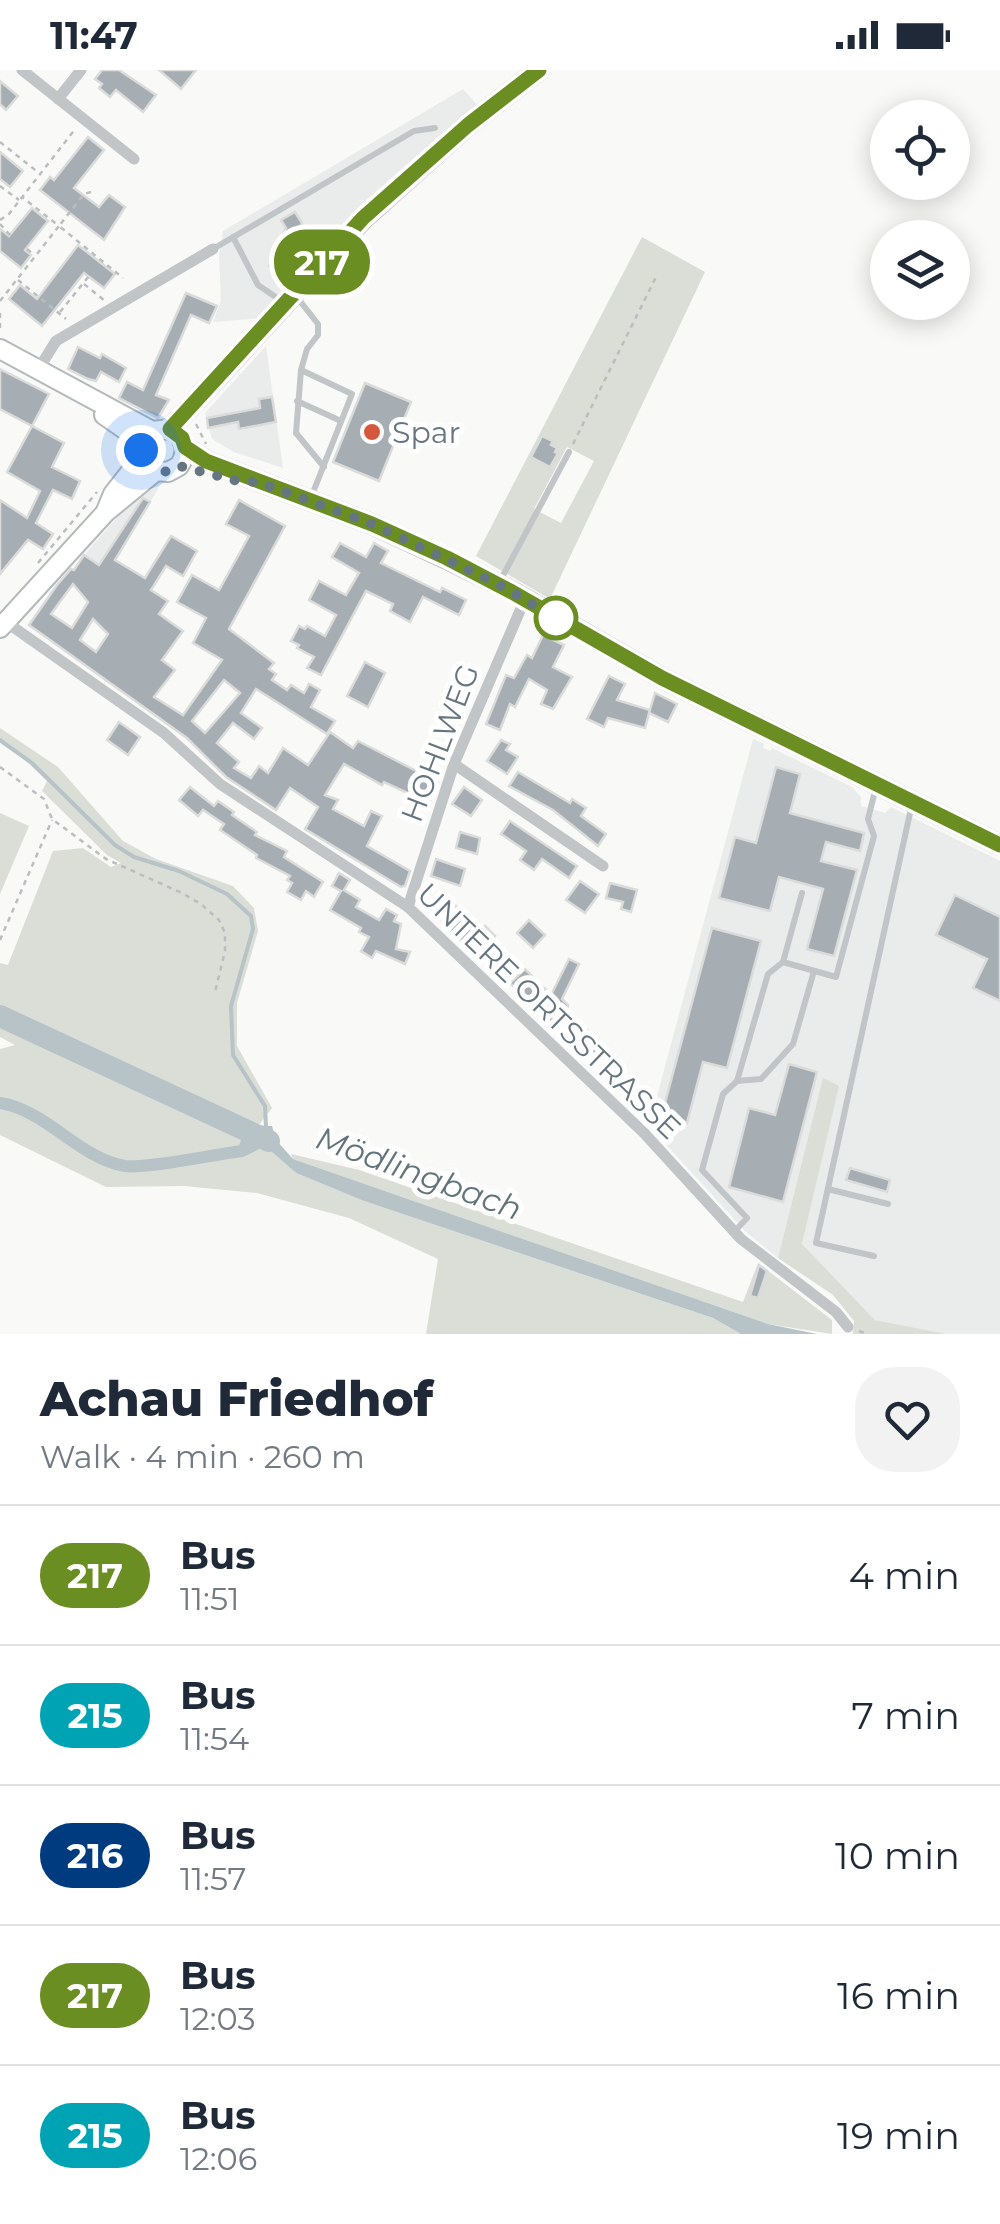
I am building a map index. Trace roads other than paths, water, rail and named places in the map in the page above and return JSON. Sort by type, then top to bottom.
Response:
[{"type":"main road","points":[[106,512],[112,494],[162,442],[210,383],[383,200],[538,70]]},
{"type":"main road","points":[[0,350],[84,397],[104,404],[162,442],[372,524],[498,584],[662,678],[1000,845]]},
{"type":"main road","points":[[2,622],[106,512],[156,471],[162,442],[193,421],[232,364]]},
{"type":"main road","points":[[162,442],[179,466],[258,482]]},
{"type":"main road","points":[[156,471],[168,472],[179,466]]},
{"type":"street","points":[[22,70],[134,159]]},
{"type":"street","points":[[58,99],[81,70]]},
{"type":"street","points":[[38,370],[56,341],[214,249]]},
{"type":"street","name":"HOHLWEG","points":[[408,906],[454,764],[525,599]]},
{"type":"street","name":"UNTERE ORTSSTRASSE","points":[[2,622],[164,733],[220,784],[408,906],[644,1133],[734,1232],[836,1312],[848,1330]]},
{"type":"street","points":[[454,764],[603,866]]},
{"type":"lane","points":[[214,249],[414,131],[435,128]]},
{"type":"lane","points":[[233,238],[258,284],[289,298],[318,324],[318,335],[307,349],[301,370],[296,433],[324,467]]},
{"type":"lane","points":[[301,370],[352,394],[310,501]]},
{"type":"lane","points":[[296,400],[341,421]]},
{"type":"lane","points":[[498,584],[568,452]]},
{"type":"lane","points":[[783,962],[836,977],[874,836],[868,819],[876,786]]},
{"type":"lane","points":[[874,1256],[816,1243],[912,803]]},
{"type":"lane","points":[[734,1232],[747,1218],[702,1170],[723,1094],[737,1080],[768,974],[783,962],[802,893]]},
{"type":"lane","points":[[737,1080],[761,1078],[793,1044],[814,971]]},
{"type":"lane","points":[[828,1189],[888,1204]]},
{"type":"waterway","points":[[0,740],[32,763],[115,845],[134,857],[179,871],[227,894],[251,916],[253,929],[231,1006],[233,1055],[265,1106],[266,1127]]},
{"type":"waterway","name":"Mödlingbach","points":[[0,1016],[269,1141]]},
{"type":"waterway","points":[[0,1103],[33,1115],[92,1153],[125,1166],[242,1151],[258,1143]]},
{"type":"place","name":"Spar","points":[[372,432]]}]
